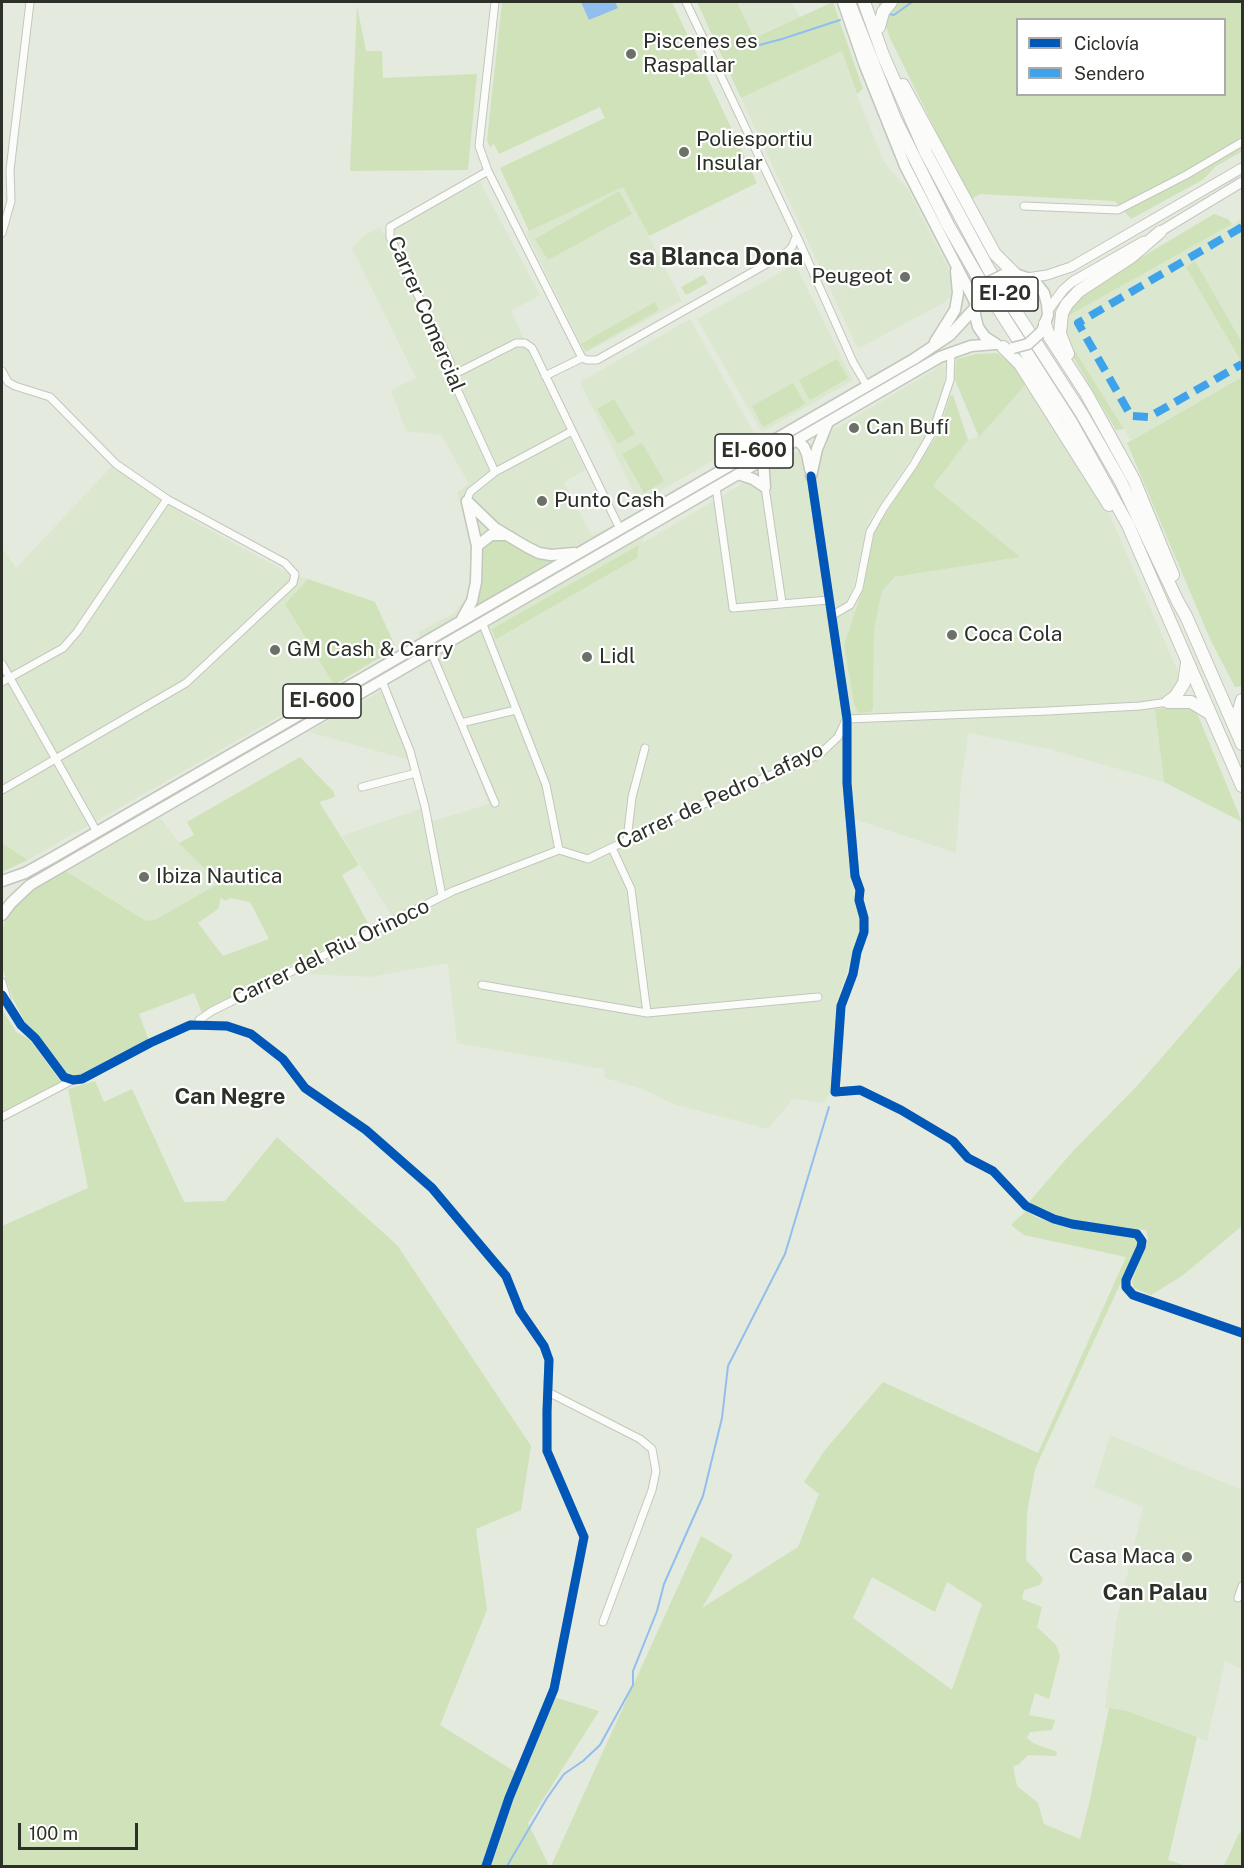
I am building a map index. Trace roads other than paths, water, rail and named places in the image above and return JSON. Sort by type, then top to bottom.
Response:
[{"type":"highway","name":"EI-20","points":[[849,2],[896,119],[948,225],[978,278],[1071,422],[1128,525],[1242,786]]},
{"type":"highway","name":"EI-20","points":[[864,2],[907,112],[960,218],[989,270],[1103,449],[1121,482],[1186,616],[1240,738]]},
{"type":"highway","points":[[870,2],[904,87],[973,215],[996,254],[1015,276]]},
{"type":"highway","points":[[879,27],[884,12],[891,2]]},
{"type":"highway","points":[[1134,480],[1132,470],[1112,428],[1062,344],[1060,323],[1062,313],[1072,297],[1131,257],[1160,232]]},
{"type":"highway","points":[[1043,329],[1086,393],[1134,480],[1183,600],[1186,616]]},
{"type":"highway","points":[[1004,346],[1020,364],[1112,509],[1128,525]]},
{"type":"highway","points":[[1168,702],[1175,697],[1184,683],[1187,663]]},
{"type":"highway","points":[[1217,687],[1229,694],[1242,695]]},
{"type":"highway","points":[[1240,738],[1238,714],[1242,700]]},
{"type":"highway","points":[[1168,702],[1191,702],[1210,714]]},
{"type":"main road","points":[[843,2],[904,166],[976,302],[978,327],[985,337],[1004,346]]},
{"type":"main road","name":"EI-600","points":[[2,881],[34,868],[97,832],[929,349],[950,336],[976,302],[987,283],[1015,276],[1047,275],[1071,267],[1242,168]]},
{"type":"main road","points":[[1043,329],[1048,310],[1072,282],[1242,182]]},
{"type":"main road","points":[[929,349],[955,310],[958,293],[955,264]]},
{"type":"main road","points":[[1015,276],[1037,284],[1044,294],[1048,310]]},
{"type":"main road","name":"EI-600","points":[[2,915],[30,885],[951,352],[971,346],[1028,344],[1043,329]]},
{"type":"main road","points":[[812,476],[817,448],[828,422]]},
{"type":"main road","points":[[797,440],[807,454],[812,476]]},
{"type":"main road","points":[[763,460],[765,487]]},
{"type":"main road","points":[[738,474],[753,479],[765,487]]},
{"type":"main road","points":[[467,501],[495,528],[539,553],[551,555],[578,553]]},
{"type":"main road","points":[[460,622],[475,591],[477,546],[467,501]]},
{"type":"main road","points":[[477,546],[491,535],[507,535]]},
{"type":"street","points":[[2,233],[11,201],[10,170],[30,2]]},
{"type":"street","points":[[495,2],[479,146],[488,171],[582,358],[597,360],[786,253],[792,247],[796,237]]},
{"type":"street","points":[[686,2],[867,386]]},
{"type":"street","points":[[1024,206],[1118,210],[1186,175],[1242,142]]},
{"type":"street","name":"Carrer Comercial","points":[[488,171],[390,227],[390,237],[450,362],[451,375],[495,472]]},
{"type":"street","points":[[786,253],[797,252],[804,256]]},
{"type":"street","points":[[451,375],[516,343],[525,343],[532,348],[620,529]]},
{"type":"street","points":[[831,616],[850,605],[859,588],[870,532],[933,431],[950,380],[951,352]]},
{"type":"street","points":[[545,376],[582,358]]},
{"type":"street","points":[[2,371],[8,382],[15,386],[50,398],[116,464],[167,499],[285,563],[295,574],[293,583],[186,683],[2,790]]},
{"type":"street","points":[[467,501],[470,492],[495,472],[572,431]]},
{"type":"street","points":[[812,476],[847,719],[847,783],[855,876],[860,890],[859,900],[864,918],[864,932],[857,952],[854,974],[841,1006],[835,1092],[860,1090],[901,1110],[953,1141],[968,1158],[993,1171],[1026,1206],[1054,1219],[1072,1224],[1137,1234],[1142,1241],[1141,1247],[1126,1280],[1126,1287],[1133,1295],[1242,1333]]},
{"type":"street","points":[[716,487],[733,608],[829,600]]},
{"type":"street","points":[[765,487],[782,603]]},
{"type":"street","points":[[2,682],[63,648],[77,633],[167,499]]},
{"type":"street","points":[[482,622],[546,785],[559,850]]},
{"type":"street","points":[[431,652],[495,803]]},
{"type":"street","points":[[2,664],[97,832]]},
{"type":"street","points":[[382,681],[410,751],[425,807],[442,896]]},
{"type":"street","points":[[847,719],[1048,711],[1140,706],[1168,702]]},
{"type":"street","points":[[461,723],[516,710]]},
{"type":"street","name":"Carrer de Pedro Lafayo","points":[[559,850],[588,858],[692,808],[820,754],[838,737],[847,719]]},
{"type":"street","points":[[627,840],[632,797],[645,748]]},
{"type":"street","points":[[362,787],[416,773]]},
{"type":"street","points":[[612,848],[631,889],[647,1013]]},
{"type":"street","name":"Carrer del Riu Orinoco","points":[[2,1117],[182,1027],[198,1024],[199,1020],[212,1011],[442,896],[559,850]]},
{"type":"street","points":[[2,982],[10,1008]]},
{"type":"street","points":[[482,985],[647,1013],[818,997]]},
{"type":"street","points":[[2,995],[21,1025],[45,1050],[64,1077],[73,1080]]},
{"type":"street","points":[[198,1024],[227,1026],[251,1034],[267,1045],[283,1059],[305,1088],[366,1130],[432,1188],[506,1276],[520,1311],[544,1346],[549,1360],[547,1451],[584,1537],[554,1689],[509,1798],[486,1866]]},
{"type":"street","points":[[548,1392],[640,1439],[652,1449],[656,1471],[652,1490],[603,1622]]},
{"type":"street","points":[[1238,1598],[1242,1586]]},
{"type":"water","points":[[581,2],[615,2],[618,8],[589,20]]},
{"type":"waterway","points":[[889,14],[894,15],[912,2],[934,2]]},
{"type":"waterway","points":[[752,47],[840,20]]},
{"type":"waterway","points":[[507,1866],[547,1798],[564,1774],[600,1745],[633,1685],[633,1671],[657,1611],[664,1584],[703,1496],[722,1418],[728,1366],[785,1254],[829,1107]]},
{"type":"place","name":"Piscenes es Raspallar","points":[[631,54]]},
{"type":"place","name":"Poliesportiu Insular","points":[[684,152]]},
{"type":"place","name":"Peugeot","points":[[905,277]]},
{"type":"place","name":"Can Bufí","points":[[854,428]]},
{"type":"place","name":"Punto Cash","points":[[542,501]]},
{"type":"place","name":"Coca Cola","points":[[952,635]]},
{"type":"place","name":"GM Cash & Carry","points":[[275,650]]},
{"type":"place","name":"Lidl","points":[[587,657]]},
{"type":"place","name":"Ibiza Nautica","points":[[144,877]]},
{"type":"place","name":"Casa Maca","points":[[1187,1557]]},
{"type":"district","name":"sa Blanca Dona","points":[[716,258]]},
{"type":"district","name":"Can Negre","points":[[230,1097]]},
{"type":"district","name":"Can Palau","points":[[1155,1593]]}]
